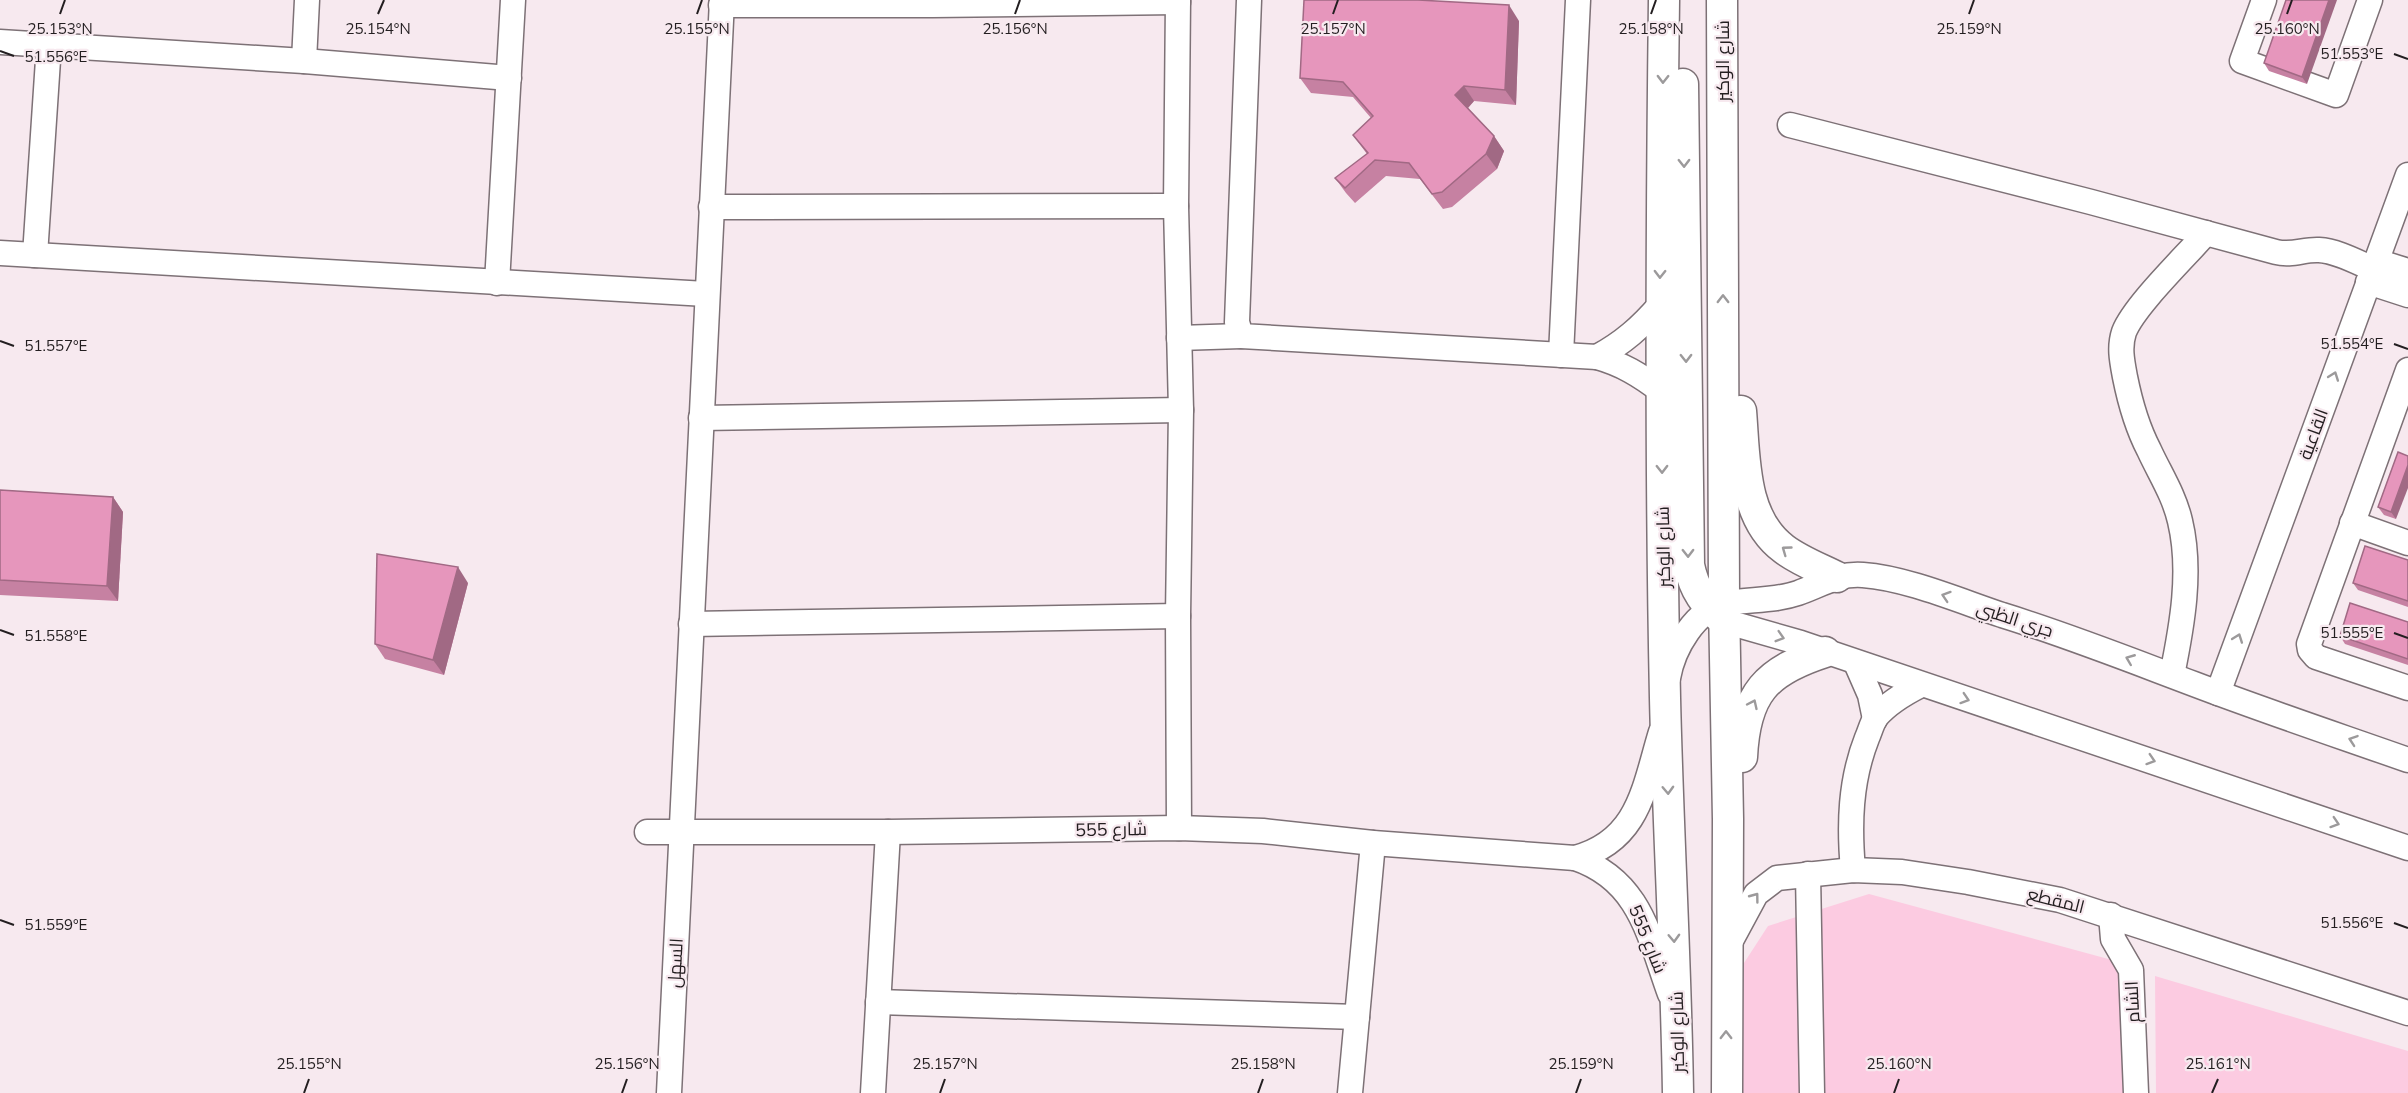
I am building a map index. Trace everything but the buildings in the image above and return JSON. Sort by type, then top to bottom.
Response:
[{"type":"main road","name":"شارع الوكير","points":[[1664,0],[1660,305],[1665,707],[1678,1093]]},
{"type":"main road","points":[[1682,0],[1689,565],[1700,597],[1720,612]]},
{"type":"main road","name":"شارع الوكير","points":[[1722,0],[1723,357],[1720,612],[1728,819],[1726,1093]]},
{"type":"main road","points":[[1723,357],[1737,376],[1748,489],[1757,514],[1771,537],[1782,548],[1837,577]]},
{"type":"main road","points":[[1728,819],[1737,807],[1741,793],[1745,724],[1753,700],[1764,684],[1781,670],[1802,659],[1825,652]]},
{"type":"street","points":[[304,62],[307,0]]},
{"type":"street","points":[[497,283],[513,0]]},
{"type":"street","points":[[1240,336],[1237,322],[1249,0]]},
{"type":"street","points":[[1561,355],[1578,0]]},
{"type":"street","points":[[2264,0],[2242,61],[2336,95],[2370,0]]},
{"type":"street","points":[[721,2],[1178,1],[1176,206],[1181,410],[1178,616],[1179,828]]},
{"type":"street","name":"السهل","points":[[669,1093],[721,2]]},
{"type":"street","points":[[0,42],[509,78]]},
{"type":"street","points":[[35,255],[49,45]]},
{"type":"street","points":[[1790,125],[2283,254],[2324,250],[2373,270],[2408,295]]},
{"type":"street","name":"القاعية","points":[[2218,693],[2408,175]]},
{"type":"street","points":[[711,207],[1176,206]]},
{"type":"street","points":[[2172,675],[2183,612],[2183,540],[2175,503],[2149,451],[2134,413],[2121,357],[2121,345],[2124,333],[2133,316],[2206,234]]},
{"type":"street","points":[[0,254],[706,294]]},
{"type":"street","points":[[2373,270],[2408,272]]},
{"type":"street","points":[[1597,357],[1618,345],[1638,329],[1660,305]]},
{"type":"street","points":[[1179,338],[1240,336],[1597,357],[1616,362],[1638,373],[1661,391]]},
{"type":"street","points":[[2408,370],[2309,639],[2310,650],[2320,658],[2408,688]]},
{"type":"street","points":[[700,418],[1181,410]]},
{"type":"street","points":[[2352,523],[2408,543]]},
{"type":"street","name":"جري الظبي","points":[[1720,612],[1797,594],[1837,577],[1864,575],[1912,586],[2035,625],[2408,760]]},
{"type":"street","points":[[1665,707],[1670,672],[1686,634],[1698,620],[1720,612],[1856,663],[2172,767],[2408,848]]},
{"type":"street","points":[[691,624],[1178,616]]},
{"type":"street","points":[[1856,663],[1870,695],[1875,719]]},
{"type":"street","points":[[1853,870],[1850,839],[1851,808],[1855,778],[1863,748],[1875,719],[1892,703],[1921,685]]},
{"type":"street","name":"شارع 555","points":[[1575,858],[1603,848],[1615,839],[1632,819],[1638,807],[1665,707]]},
{"type":"street","name":"شارع 555","points":[[647,832],[888,832],[1179,828],[1263,831],[1373,843],[1575,858],[1613,877],[1631,896],[1643,920],[1677,1014]]},
{"type":"street","points":[[873,1093],[888,832]]},
{"type":"street","points":[[1350,1093],[1373,843]]},
{"type":"street","name":"المقطع","points":[[1727,948],[1750,901],[1762,887],[1777,878],[1853,870],[1902,872],[2060,900],[2408,1013]]},
{"type":"street","points":[[1808,874],[1812,1093]]},
{"type":"street","name":"الشام","points":[[2111,915],[2113,939],[2131,970],[2136,1093]]},
{"type":"street","points":[[878,1002],[1357,1017]]},
{"type":"shaded area","points":[[1869,894],[2123,963],[2124,1093],[1738,1093],[1731,983],[1768,926]]},
{"type":"shaded area","points":[[2155,976],[2408,1051],[2408,1093],[2156,1093]]}]
